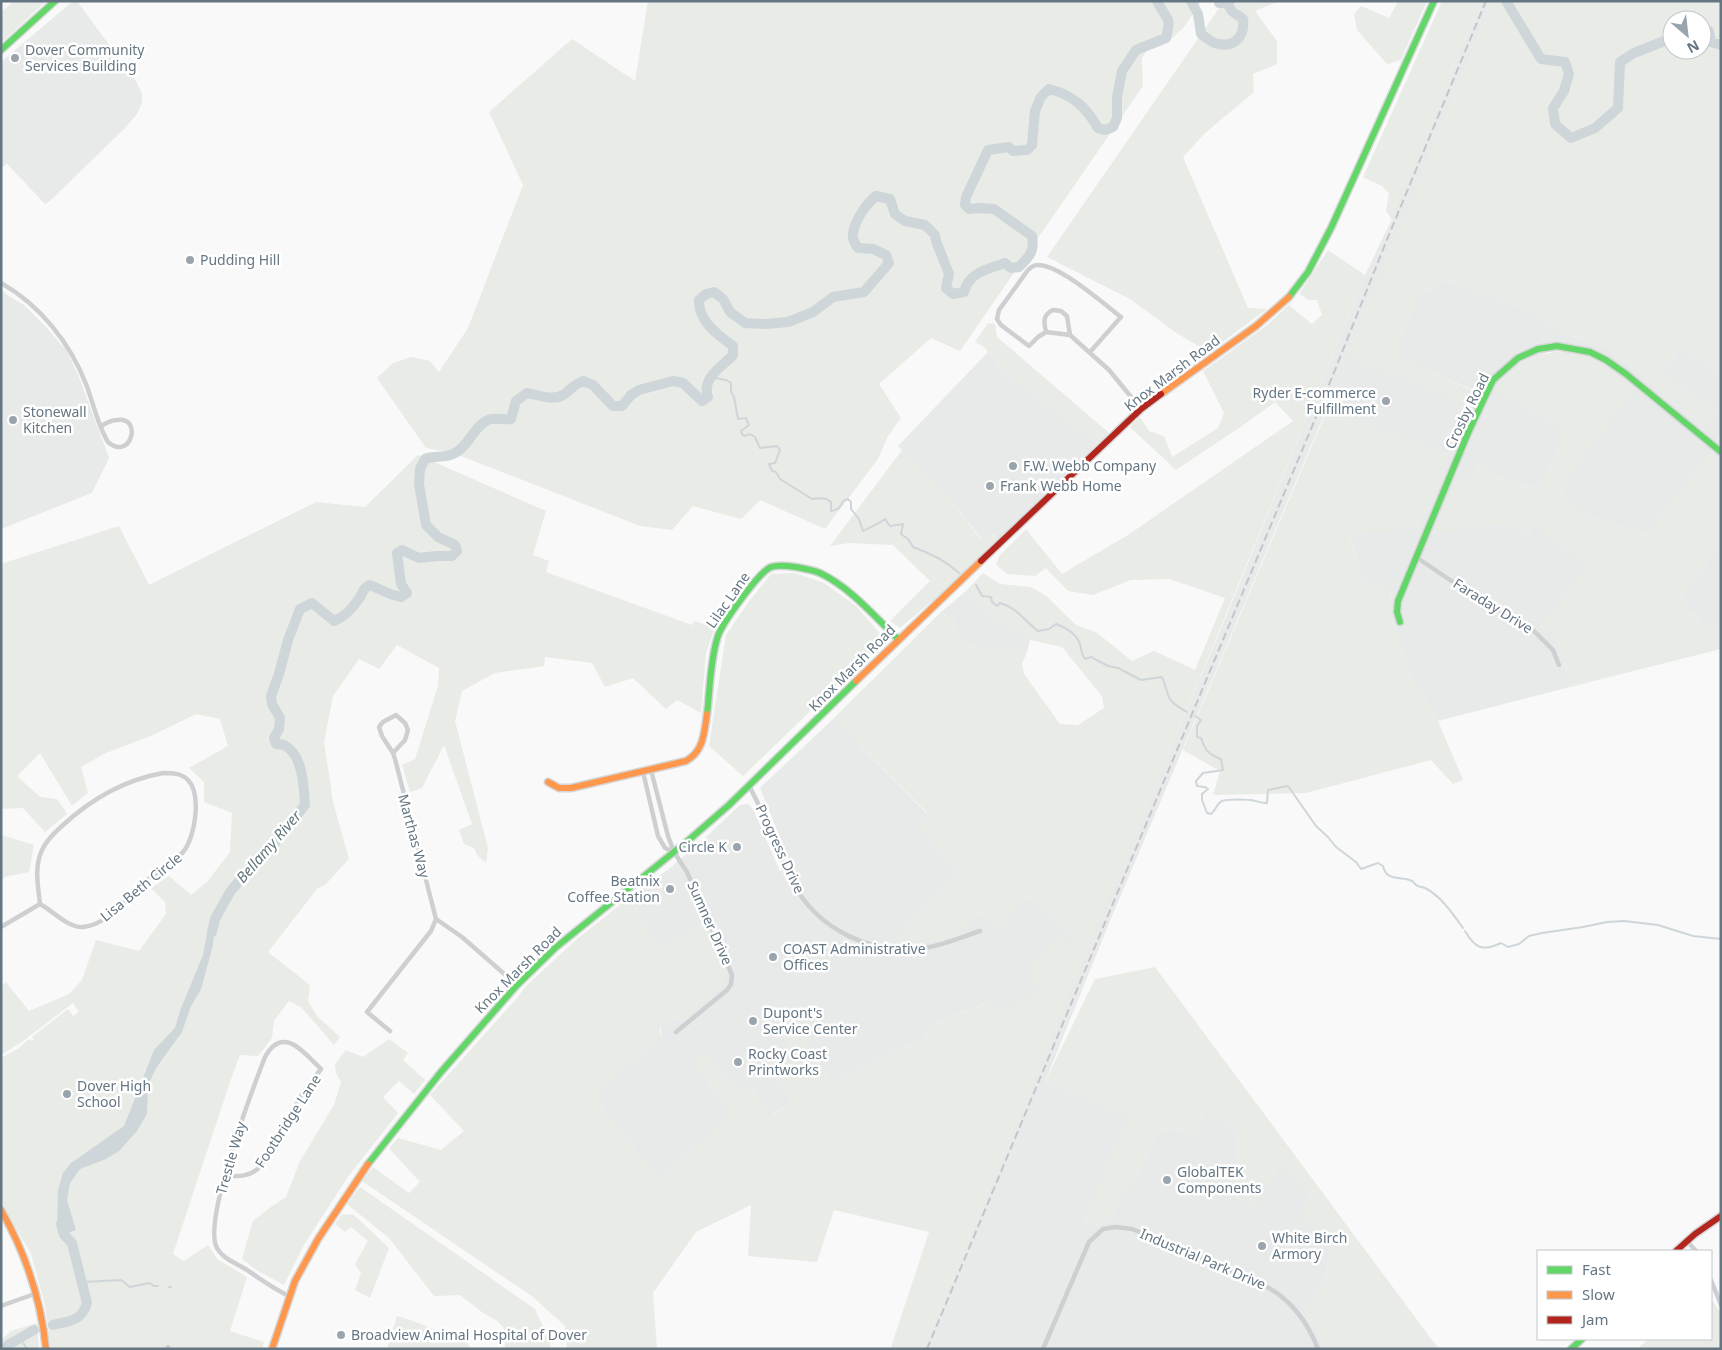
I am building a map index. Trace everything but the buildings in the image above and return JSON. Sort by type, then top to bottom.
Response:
[{"type":"main road","points":[[1,50],[55,1]]},
{"type":"main road","name":"Knox Marsh Road","points":[[272,1349],[295,1281],[318,1239],[356,1180],[441,1072],[517,985],[555,948],[712,821],[898,639],[1141,409],[1271,314],[1290,295],[1314,263],[1362,162],[1434,1]]},
{"type":"main road","name":"Crosby Road","points":[[1400,622],[1397,612],[1398,601],[1468,433],[1493,380],[1518,358],[1538,350],[1562,346],[1590,352],[1606,360],[1626,374],[1721,452]]},
{"type":"main road","name":"Lilac Lane","points":[[548,782],[555,787],[564,789],[687,761],[700,748],[704,736],[717,637],[723,624],[754,583],[769,568],[790,566],[819,573],[851,593],[898,639]]},
{"type":"main road","points":[[1,1210],[19,1244],[37,1293],[43,1320],[46,1349]]},
{"type":"main road","points":[[1677,1250],[1721,1216]]},
{"type":"main road","points":[[1571,1349],[1581,1340]]},
{"type":"street","points":[[1090,352],[1121,317],[1054,269],[1034,265],[1028,270],[1000,310],[997,319],[1001,325],[1030,346],[1038,337],[1046,332],[1070,336],[1116,377],[1141,409]]},
{"type":"street","points":[[1,283],[31,304],[55,330],[78,364],[105,438],[111,445],[124,446],[132,435],[130,426],[123,420],[114,420],[102,426]]},
{"type":"street","points":[[1046,332],[1044,324],[1046,315],[1057,310],[1067,316],[1070,336]]},
{"type":"street","name":"Faraday Drive","points":[[1416,557],[1456,584],[1535,632],[1553,650],[1559,665]]},
{"type":"street","name":"Marthas Way","points":[[394,753],[405,740],[408,730],[405,723],[396,715],[383,722],[379,727],[382,736],[394,753],[436,919]]},
{"type":"street","points":[[651,770],[674,852]]},
{"type":"street","points":[[643,772],[658,836],[665,848],[674,852]]},
{"type":"street","name":"Lisa Beth Circle","points":[[177,773],[188,779],[195,790],[196,797],[194,824],[191,837],[184,851],[175,861],[144,882],[122,905],[95,924],[83,927],[70,924],[40,904],[37,873],[42,849],[56,831],[74,815],[108,792],[144,776],[177,773]]},
{"type":"street","name":"Progress Drive","points":[[749,786],[764,815],[786,870],[799,893],[816,914],[837,929],[873,945],[899,949],[938,945],[980,931]]},
{"type":"street","name":"Sumner Drive","points":[[674,852],[687,872],[733,977],[727,990],[676,1032]]},
{"type":"street","points":[[1,927],[40,904]]},
{"type":"street","points":[[390,1031],[367,1012],[431,932],[436,919],[462,937],[517,985]]},
{"type":"street","name":"Trestle Way","points":[[289,1296],[227,1259],[214,1243],[214,1230],[224,1174],[262,1063],[268,1051],[272,1046],[282,1042],[295,1045],[322,1069]]},
{"type":"street","name":"Footbridge Lane","points":[[224,1174],[245,1176],[260,1166],[304,1091],[322,1069]]},
{"type":"street","name":"Industrial Park Drive","points":[[1043,1349],[1089,1242],[1100,1230],[1115,1227],[1132,1229],[1166,1242],[1269,1288],[1284,1298],[1298,1313],[1313,1336],[1318,1349]]},
{"type":"street","points":[[1687,1241],[1695,1250]]},
{"type":"street","points":[[1712,1282],[1721,1305]]},
{"type":"street","points":[[1,1306],[37,1293]]},
{"type":"shaded area","points":[[14,1],[46,1],[1,43],[1,12]]},
{"type":"shaded area","points":[[73,1],[77,1],[137,83],[142,94],[142,103],[137,114],[126,127],[45,204],[7,164],[1,168],[1,62]]},
{"type":"shaded area","points":[[648,1],[1202,1],[1184,27],[1167,43],[1146,51],[1142,58],[1143,86],[960,351],[931,338],[879,384],[901,418],[888,436],[878,459],[825,529],[760,500],[741,519],[693,506],[672,530],[640,526],[456,454],[426,448],[377,378],[393,363],[411,357],[430,361],[439,372],[468,328],[523,185],[489,112],[572,39],[635,81]]},
{"type":"shaded area","points":[[1224,1],[1279,1],[1255,11],[1277,41],[1277,64],[1253,74],[1254,92],[1204,134],[1183,157],[1248,308],[1267,309],[1209,352],[1178,334],[1130,299],[1047,257]]},
{"type":"shaded area","points":[[1398,1],[1427,1],[1401,60],[1387,64],[1357,30],[1354,14],[1361,6],[1389,18]]},
{"type":"shaded area","points":[[1442,1],[1481,1],[1392,220],[1386,211],[1389,193],[1382,186],[1363,177]]},
{"type":"shaded area","points":[[1481,1],[1493,1],[1347,358],[1475,391],[1398,357],[1398,343],[1418,297],[1444,280],[1529,310],[1566,335],[1605,346],[1706,428],[1718,412],[1660,372],[1682,347],[1721,374],[1721,459],[1711,452],[1646,535],[1578,513],[1566,501],[1563,489],[1568,475],[1635,390],[1571,351],[1548,352],[1521,362],[1505,375],[1495,391],[1564,429],[1555,458],[1539,488],[1510,482],[1477,465],[1470,486],[1457,480],[1435,532],[1508,523],[1528,534],[1534,525],[1586,566],[1540,627],[1552,632],[1562,651],[1570,687],[1438,721],[1409,672],[1390,611],[1392,593],[1363,581],[1349,534],[1419,527],[1450,456],[1327,408],[1110,921],[1045,1082],[1129,1116],[1084,1220],[1098,1225],[1110,1219],[1124,1187],[1133,1186],[1156,1133],[1170,1129],[1197,1136],[1204,1111],[1237,1130],[1238,1169],[1232,1194],[1252,1207],[1281,1163],[1311,1193],[1301,1217],[1332,1240],[1324,1285],[1304,1309],[1319,1333],[1324,1349],[923,1349],[1365,275],[1392,219]]},
{"type":"shaded area","points":[[1493,1],[1721,1],[1721,374],[1682,347],[1660,372],[1718,412],[1706,428],[1605,346],[1566,335],[1529,310],[1444,280],[1418,297],[1398,343],[1398,356],[1475,392],[1469,405],[1346,358]]},
{"type":"shaded area","points":[[1328,250],[1365,275],[923,1349],[895,1349],[891,1347],[929,1232],[834,1210],[817,1262],[748,1256],[751,1205],[696,1232],[653,1293],[657,1349],[567,1349],[565,1326],[533,1297],[362,1181],[373,1167],[409,1193],[420,1182],[389,1148],[398,1138],[441,1150],[464,1131],[430,1095],[525,987],[577,939],[631,896],[656,949],[676,940],[703,921],[726,976],[723,984],[687,1018],[667,1019],[660,1025],[662,1037],[598,1091],[600,1106],[659,1179],[732,1114],[695,1065],[703,1052],[740,1094],[751,1086],[772,1115],[791,1102],[764,1062],[788,1046],[782,1034],[795,1023],[830,1082],[896,1049],[917,1043],[926,1036],[927,1028],[990,1001],[996,1012],[1040,993],[1027,969],[1060,935],[1071,942],[1074,938],[1058,924],[1056,917],[1026,896],[997,934],[992,921],[985,913],[974,914],[959,933],[946,939],[900,945],[897,935],[903,927],[959,872],[919,827],[927,813],[834,718],[940,613],[954,620],[956,634],[972,647],[1007,651],[1016,645],[1027,652],[1022,664],[1024,674],[1060,724],[1078,725],[1104,708],[1102,696],[1062,647],[1030,640],[998,620],[966,591],[983,573],[1000,584],[1031,587],[1045,595],[1076,625],[1096,632],[1132,661],[1154,651],[1195,670],[1225,598],[1169,579],[1131,580],[1093,595],[1068,591],[1046,568],[1035,576],[1007,574],[996,565],[999,556],[1026,529],[1062,574],[1128,535],[1293,421],[1275,402],[1176,470],[1130,427],[1140,417],[1149,431],[1164,436],[1172,457],[1218,428],[1224,413],[1203,371],[1266,326],[1289,305],[1312,324],[1322,315],[1317,300],[1309,300],[1299,294]]},
{"type":"shaded area","points":[[1,289],[24,305],[67,351],[79,377],[109,458],[92,493],[1,529]]},
{"type":"shaded area","points":[[988,323],[995,324],[997,337],[1109,433],[1097,444],[1004,372],[984,347],[975,342]]},
{"type":"shaded area","points":[[1571,351],[1595,359],[1636,390],[1568,475],[1563,489],[1566,501],[1578,513],[1646,535],[1711,451],[1721,459],[1721,545],[1681,595],[1687,608],[1701,621],[1721,626],[1721,649],[1570,687],[1562,651],[1552,632],[1540,627],[1585,566],[1534,525],[1528,534],[1508,523],[1434,533],[1457,480],[1470,485],[1477,465],[1510,482],[1539,488],[1555,458],[1564,429],[1494,391],[1510,372],[1526,360],[1546,354]]},
{"type":"shaded area","points":[[988,352],[1004,372],[1097,444],[997,541],[993,534],[981,539],[948,496],[898,446]]},
{"type":"shaded area","points":[[1328,408],[1451,456],[1419,527],[1349,535],[1363,581],[1392,592],[1390,611],[1409,672],[1438,721],[1463,780],[1453,784],[1431,760],[1306,793],[1213,795],[1220,771],[1183,750]]},
{"type":"shaded area","points":[[902,450],[948,496],[980,539],[989,530],[997,541],[937,597],[900,628],[890,621],[930,581],[893,545],[849,543],[830,546]]},
{"type":"shaded area","points":[[418,455],[546,511],[533,555],[549,561],[546,572],[692,625],[694,621],[715,627],[706,653],[701,713],[677,700],[666,709],[633,678],[605,687],[592,663],[545,657],[544,666],[495,673],[462,691],[455,721],[488,848],[486,863],[477,855],[474,848],[464,844],[459,830],[472,824],[444,745],[422,788],[410,792],[402,765],[415,759],[438,686],[439,668],[397,645],[379,669],[359,659],[333,696],[324,742],[333,802],[349,859],[325,885],[317,889],[268,952],[310,985],[308,1001],[317,1016],[340,1037],[334,1045],[302,1008],[289,1001],[274,1021],[272,1038],[258,1056],[240,1055],[173,1254],[184,1261],[208,1245],[217,1259],[247,1277],[230,1331],[264,1342],[262,1349],[51,1349],[45,1305],[31,1254],[1,1202],[1,1058],[19,1048],[29,1039],[31,1041],[34,1040],[32,1037],[68,1009],[73,1016],[79,1012],[73,1003],[23,1041],[1,1055],[1,986],[6,982],[29,1011],[69,994],[82,980],[96,940],[139,951],[166,914],[165,902],[151,888],[169,876],[191,895],[207,882],[230,852],[232,813],[204,802],[204,782],[189,768],[228,746],[220,719],[196,714],[153,735],[106,753],[81,767],[88,793],[72,806],[40,753],[17,776],[40,797],[57,799],[67,814],[45,832],[23,808],[1,809],[1,564],[119,526],[149,585],[316,502],[365,507]]},
{"type":"shaded area","points":[[1721,545],[1721,626],[1706,625],[1686,609],[1681,595]]},
{"type":"shaded area","points":[[795,573],[824,583],[856,606],[885,639],[743,776],[709,746],[726,635],[771,574]]},
{"type":"shaded area","points":[[966,591],[998,620],[1030,640],[1027,652],[1016,645],[1007,651],[972,647],[956,634],[954,620],[940,613]]},
{"type":"shaded area","points":[[834,718],[927,814],[919,827],[959,872],[903,927],[900,945],[921,944],[943,939],[974,914],[985,913],[992,921],[997,933],[1026,896],[1056,917],[1058,924],[1074,938],[1040,993],[996,1013],[989,1001],[927,1028],[926,1036],[917,1043],[896,1049],[830,1082],[795,1023],[788,1046],[791,1102],[771,1115],[751,1086],[740,1094],[703,1053],[695,1065],[732,1114],[659,1179],[600,1106],[598,1091],[662,1037],[660,1025],[667,1019],[687,1018],[702,922],[676,940],[656,949],[631,896],[670,868],[740,805],[748,804],[753,809],[780,871],[792,867],[760,788]]},
{"type":"shaded area","points":[[1,835],[34,845],[29,872],[5,877],[1,881]]},
{"type":"shaded area","points":[[215,919],[213,945],[201,989],[191,1006],[182,1032],[156,1068],[148,1085],[147,1114],[137,1131],[119,1151],[106,1159],[80,1169],[70,1183],[67,1200],[76,1230],[64,1235],[57,1230],[58,1190],[63,1173],[71,1163],[124,1126],[154,1050],[175,1028],[203,955],[207,934]]},
{"type":"shaded area","points":[[1155,967],[1429,1336],[1412,1349],[1324,1349],[1319,1333],[1304,1309],[1324,1285],[1332,1240],[1301,1217],[1311,1193],[1281,1163],[1252,1208],[1232,1194],[1238,1169],[1237,1130],[1204,1111],[1197,1136],[1170,1129],[1156,1133],[1133,1186],[1124,1187],[1110,1219],[1098,1225],[1084,1220],[1128,1116],[1045,1082],[1095,979]]},
{"type":"shaded area","points":[[389,1039],[408,1053],[403,1060],[425,1080],[414,1094],[399,1081],[383,1097],[398,1113],[347,1178],[304,1245],[284,1285],[258,1271],[242,1259],[253,1221],[286,1197],[300,1161],[334,1105],[341,1082],[336,1073],[335,1064],[346,1050],[363,1057]]},
{"type":"shaded area","points":[[360,1187],[535,1309],[550,1342],[550,1349],[505,1349],[503,1327],[496,1320],[483,1313],[460,1295],[434,1296],[389,1238],[347,1204]]},
{"type":"shaded area","points":[[342,1214],[354,1215],[389,1248],[370,1298],[355,1290],[361,1273],[355,1264],[368,1241],[351,1227],[345,1232],[335,1224]]},
{"type":"shaded area","points":[[1712,1300],[1721,1313],[1721,1349],[1637,1349],[1648,1340],[1712,1340]]},
{"type":"shaded area","points":[[397,1316],[467,1343],[471,1349],[387,1349]]},
{"type":"shaded area","points":[[37,1323],[39,1349],[1,1349],[1,1340],[11,1331]]},
{"type":"shaded area","points":[[1429,1336],[1439,1349],[1412,1349]]},
{"type":"waterway","name":"Bellamy River","points":[[212,932],[215,919],[230,892],[262,854],[275,843],[305,805],[302,774],[296,758],[286,746],[276,744],[274,738],[279,729],[280,718],[272,704],[271,696],[288,640],[300,609],[312,603],[334,621],[350,610],[367,586],[370,585],[401,597],[407,593],[401,584],[397,553],[402,550],[419,558],[452,556],[457,551],[455,545],[438,537],[426,525],[419,484],[420,469],[425,459],[448,456],[460,450],[478,427],[488,420],[511,419],[516,401],[527,393],[545,397],[559,397],[583,381],[593,385],[613,406],[622,406],[631,395],[639,390],[673,381],[683,383],[702,401],[708,397],[707,384],[714,373],[733,355],[733,346],[715,332],[705,321],[699,300],[706,294],[714,292],[723,299],[730,312],[745,323],[766,324],[788,322],[813,312],[833,297],[864,292],[889,263],[886,255],[873,249],[858,248],[853,237],[854,228],[859,218],[876,196],[890,199],[895,214],[905,221],[925,225],[935,235],[949,274],[946,288],[953,294],[964,292],[970,280],[980,272],[1005,263],[1011,268],[1019,267],[1031,253],[1033,246],[1032,236],[994,209],[969,209],[965,205],[966,197],[988,150],[1009,147],[1013,151],[1027,150],[1032,145],[1035,111],[1041,97],[1049,89],[1072,98],[1084,108],[1098,128],[1105,130],[1113,127],[1117,118],[1117,97],[1122,71],[1136,50],[1166,38],[1168,21],[1157,1]]},
{"type":"waterway","name":"Bellamy River","points":[[1191,1],[1198,14],[1201,34],[1212,42],[1222,44],[1233,43],[1237,40],[1243,25],[1243,19],[1232,11],[1228,3]]},
{"type":"waterway","name":"Bellamy River","points":[[1219,1],[1219,3],[1228,3],[1230,1]]},
{"type":"waterway","name":"Bellamy River","points":[[1506,1],[1541,59],[1565,62],[1569,74],[1564,91],[1553,108],[1555,124],[1571,138],[1595,128],[1618,108],[1620,62],[1634,53],[1662,42]]},
{"type":"waterway","name":"Bellamy River","points":[[1712,42],[1721,45]]},
{"type":"waterway","points":[[710,377],[726,380],[731,383],[731,392],[734,397],[738,419],[746,418],[749,425],[741,431],[742,434],[744,436],[750,434],[755,437],[760,448],[777,446],[780,450],[775,463],[769,464],[772,471],[776,472],[780,479],[812,499],[822,498],[829,500],[831,502],[831,511],[838,508],[843,501],[848,499],[851,502],[851,509],[859,519],[863,531],[885,519],[890,526],[903,524],[901,534],[908,539],[913,547],[937,558],[959,573]]},
{"type":"waterway","points":[[976,585],[982,596],[991,597],[992,602],[997,606],[1000,603],[1011,608],[1038,631],[1049,629],[1056,624],[1070,631],[1078,640],[1085,659],[1091,657],[1141,680],[1162,677],[1171,701],[1187,712]]},
{"type":"waterway","points":[[1195,716],[1201,720],[1197,726],[1197,737],[1201,738],[1210,754],[1221,759],[1223,770],[1203,773],[1196,781],[1197,786],[1208,789],[1202,794],[1202,800],[1207,813],[1211,814],[1219,803],[1225,800],[1248,800],[1267,803],[1268,790],[1288,786],[1316,826],[1336,847],[1356,862],[1361,869],[1378,863],[1383,866],[1391,877],[1408,879],[1417,886],[1431,891],[1451,911],[1463,928]]},
{"type":"waterway","points":[[1465,931],[1476,945],[1484,948],[1501,943],[1508,947],[1519,944],[1529,936],[1542,933],[1624,921],[1658,925],[1693,936],[1721,939]]},
{"type":"waterway","name":"Bellamy River","points":[[53,1325],[78,1317],[85,1309],[87,1303],[72,1243],[64,1235],[61,1224]]},
{"type":"waterway","points":[[83,1282],[121,1280],[130,1287],[149,1283],[158,1286]]},
{"type":"waterway","name":"Bellamy River","points":[[5,1349],[8,1345],[34,1330]]},
{"type":"waterway","points":[[20,1338],[27,1349]]},
{"type":"railway","points":[[927,1349],[1321,405],[1486,1]]},
{"type":"traffic: fast","points":[[1,50],[55,1]]},
{"type":"traffic: fast","points":[[1289,297],[1308,272],[1331,228],[1434,1]]},
{"type":"traffic: fast","points":[[1400,622],[1397,612],[1398,601],[1468,433],[1493,380],[1518,358],[1538,349],[1557,346],[1590,352],[1606,360],[1626,374],[1721,452]]},
{"type":"traffic: fast","points":[[707,714],[713,657],[720,632],[732,611],[749,588],[771,567],[788,566],[803,568],[820,573],[831,579],[862,603],[898,639]]},
{"type":"traffic: fast","points":[[368,1164],[441,1072],[517,985],[555,948],[690,839],[729,805],[856,681]]},
{"type":"traffic: fast","points":[[1571,1349],[1581,1340]]},
{"type":"traffic: slow","points":[[1161,394],[1256,326],[1289,297]]},
{"type":"traffic: slow","points":[[856,681],[981,561]]},
{"type":"traffic: slow","points":[[548,782],[559,788],[571,788],[686,761],[700,747],[707,714]]},
{"type":"traffic: slow","points":[[272,1349],[295,1281],[318,1239],[368,1164]]},
{"type":"traffic: slow","points":[[1,1210],[18,1243],[31,1277],[44,1330],[46,1349]]},
{"type":"traffic: jam","points":[[981,561],[1141,409],[1161,394]]},
{"type":"traffic: jam","points":[[1677,1250],[1695,1234],[1721,1216]]},
{"type":"place","name":"Dover Community Services Building","points":[[15,58]]},
{"type":"place","name":"Pudding Hill","points":[[190,260]]},
{"type":"place","name":"Ryder E-commerce Fulfillment","points":[[1386,401]]},
{"type":"place","name":"Stonewall Kitchen","points":[[13,420]]},
{"type":"place","name":"F.W. Webb Company","points":[[1013,466]]},
{"type":"place","name":"Frank Webb Home","points":[[990,486]]},
{"type":"place","name":"Circle K","points":[[737,847]]},
{"type":"place","name":"Beatnix Coffee Station","points":[[670,889]]},
{"type":"place","name":"COAST Administrative Offices","points":[[773,957]]},
{"type":"place","name":"Dupont's Service Center","points":[[753,1021]]},
{"type":"place","name":"Rocky Coast Printworks","points":[[738,1062]]},
{"type":"place","name":"Dover High School","points":[[67,1094]]},
{"type":"place","name":"GlobalTEK Components","points":[[1167,1180]]},
{"type":"place","name":"White Birch Armory","points":[[1262,1246]]},
{"type":"place","name":"Broadview Animal Hospital of Dover","points":[[341,1335]]}]
